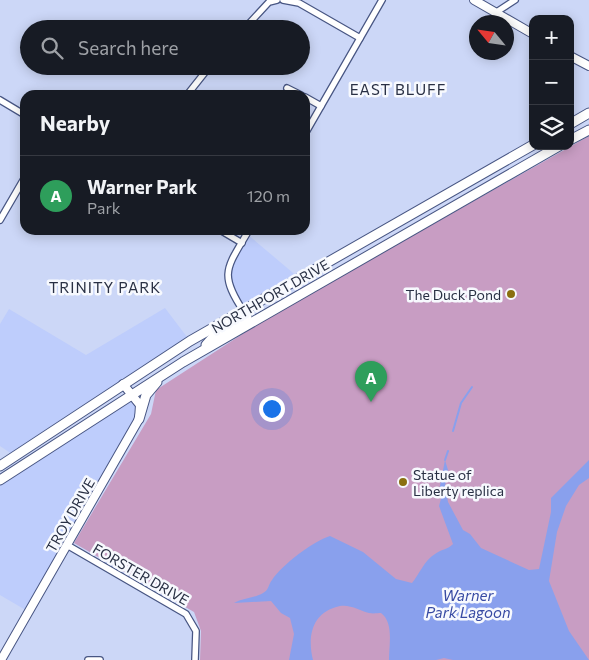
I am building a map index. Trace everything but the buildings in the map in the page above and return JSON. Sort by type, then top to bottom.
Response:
[{"type":"main road","points":[[574,122],[589,113]]},
{"type":"main road","points":[[574,138],[589,130]]},
{"type":"main road","name":"NORTHPORT DRIVE","points":[[1,480],[132,393],[204,350],[214,336],[529,147]]},
{"type":"main road","name":"NORTHPORT DRIVE","points":[[0,466],[123,384],[552,150]]},
{"type":"main road","points":[[139,419],[149,389],[183,362]]},
{"type":"main road","points":[[1,480],[4,471],[33,452],[52,431]]},
{"type":"street","points":[[253,20],[272,0],[276,0]]},
{"type":"street","points":[[283,0],[299,3],[360,38]]},
{"type":"street","points":[[310,125],[382,0]]},
{"type":"street","points":[[474,0],[529,32]]},
{"type":"street","points":[[495,13],[514,0]]},
{"type":"street","points":[[574,58],[589,66]]},
{"type":"street","points":[[190,90],[203,75]]},
{"type":"street","points":[[287,88],[291,90]]},
{"type":"street","points":[[0,100],[20,111]]},
{"type":"street","points":[[310,100],[321,106]]},
{"type":"street","points":[[0,220],[20,186]]},
{"type":"street","points":[[228,235],[242,243]]},
{"type":"street","points":[[246,235],[229,267],[227,279],[230,290],[247,317]]},
{"type":"street","points":[[123,384],[132,393],[141,408],[139,419]]},
{"type":"street","name":"TROY DRIVE","points":[[1,660],[139,419]]},
{"type":"street","name":"FORSTER DRIVE","points":[[67,545],[186,614],[196,631],[195,660]]},
{"type":"street","points":[[88,660],[100,660]]},
{"type":"shaded area","points":[[589,136],[589,660],[200,660],[201,631],[194,612],[74,543],[151,414],[156,390],[272,315],[564,150],[574,150],[574,144]]},
{"type":"shaded area","points":[[248,235],[299,278],[243,311],[227,274]]},
{"type":"shaded area","points":[[165,308],[190,341],[15,456],[0,446],[0,324],[9,309],[86,355]]},
{"type":"shaded area","points":[[133,393],[141,407],[29,612],[0,595],[0,480]]},
{"type":"water","name":"Warner Park Lagoon","points":[[445,460],[448,470],[445,486],[448,502],[463,530],[470,534],[481,548],[529,570],[539,569],[551,512],[551,498],[589,460],[589,478],[579,485],[566,506],[557,532],[549,581],[569,631],[589,660],[453,660],[444,658],[436,660],[389,660],[390,634],[385,617],[381,613],[369,613],[351,607],[340,606],[323,614],[314,626],[311,642],[313,660],[289,660],[294,634],[290,618],[281,613],[271,601],[234,603],[265,592],[277,574],[290,561],[315,543],[330,536],[363,552],[396,579],[412,583],[431,557],[453,544],[439,506],[442,495],[439,491]]},
{"type":"waterway","points":[[453,431],[461,403],[472,387]]},
{"type":"waterway","points":[[445,460],[448,451]]},
{"type":"place","name":"The Duck Pond","points":[[511,294]]},
{"type":"place","name":"Warner Park","points":[[371,402]]},
{"type":"place","name":"Statue of Liberty replica","points":[[403,482]]},
{"type":"district","name":"EAST BLUFF","points":[[398,89]]},
{"type":"district","name":"TRINITY PARK","points":[[105,287]]}]
